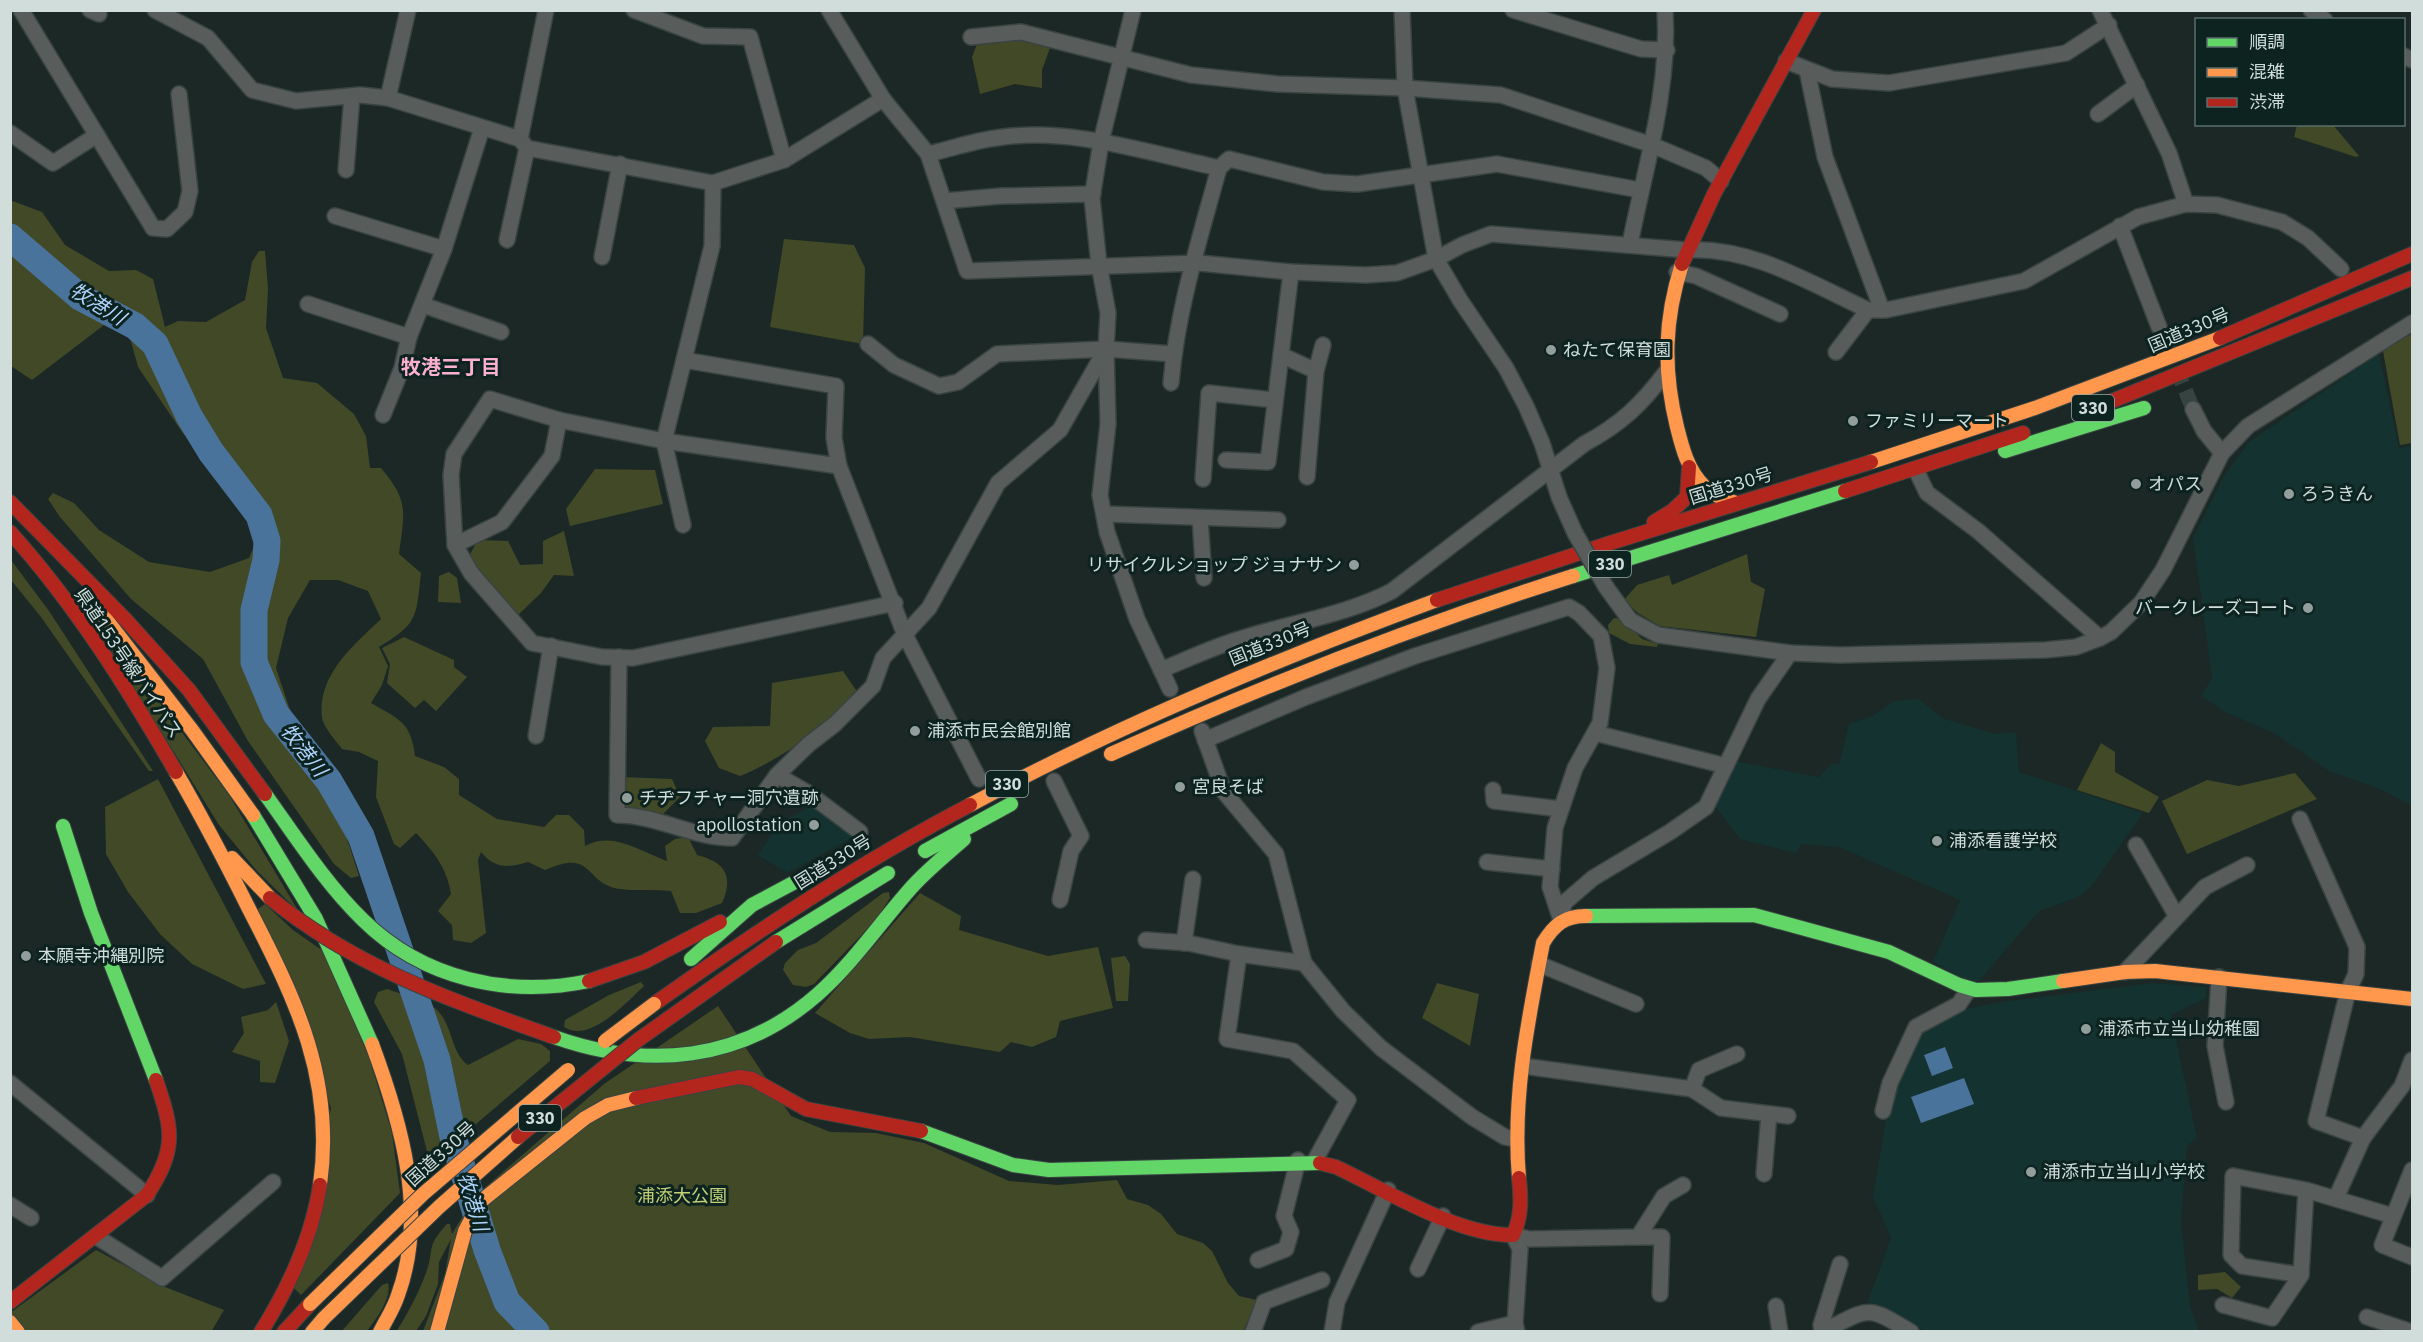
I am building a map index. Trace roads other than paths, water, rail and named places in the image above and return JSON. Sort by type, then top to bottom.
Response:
[{"type":"main road","points":[[1609,543],[1649,525],[1680,505],[1688,491],[1689,467],[1670,402],[1666,372],[1669,311],[1677,272],[1721,181],[1814,10]]},
{"type":"main road","name":"国道330号","points":[[284,1332],[423,1194],[581,1060],[654,1004],[766,925],[887,850],[998,789],[1155,711],[1260,667],[1436,601],[1609,543],[1884,458],[2123,377],[2412,254]]},
{"type":"main road","name":"330","points":[[2100,406],[2293,329],[2412,278]]},
{"type":"main road","points":[[1884,458],[2059,384]]},
{"type":"main road","points":[[1890,478],[2036,444],[2157,404]]},
{"type":"main road","name":"330","points":[[1097,760],[1196,716],[1333,660],[1548,584],[1890,478],[2079,413]]},
{"type":"main road","points":[[1689,467],[1708,492],[1736,503]]},
{"type":"main road","points":[[10,502],[164,662],[235,752],[328,882],[388,941],[435,969],[453,976],[499,986],[560,987],[615,974],[683,943],[859,843]]},
{"type":"main road","name":"県道153号線バイパス","points":[[10,532],[102,653],[144,717],[205,821]]},
{"type":"main road","points":[[60,555],[75,578],[173,702],[283,860],[339,963],[382,1066],[403,1143],[412,1213],[404,1277],[381,1332]]},
{"type":"main road","points":[[1213,673],[1260,667]]},
{"type":"main road","name":"国道330号","points":[[312,1332],[435,1210],[560,1101],[679,1010],[776,942],[904,863],[1026,796]]},
{"type":"main road","points":[[205,821],[234,860],[270,898],[306,929],[345,955],[387,975],[554,1037],[598,1051],[643,1057],[682,1055],[725,1046],[768,1029],[817,995],[842,970],[921,877],[970,833],[980,820]]},
{"type":"main road","points":[[205,821],[297,1006],[313,1053],[323,1104],[324,1160],[311,1225],[279,1302],[261,1332]]},
{"type":"main road","points":[[10,1302],[97,1237],[147,1195],[163,1171],[168,1156],[170,1129],[167,1113],[148,1057],[94,923],[63,826]]},
{"type":"main road","name":"330","points":[[654,1004],[694,956],[752,905]]},
{"type":"main road","points":[[437,1332],[455,1259],[465,1231],[480,1202],[517,1170],[585,1118],[608,1106],[652,1094],[739,1077],[752,1079],[806,1109],[828,1115],[915,1129],[1013,1165],[1048,1170],[1314,1161],[1336,1167],[1443,1216],[1491,1234],[1514,1235],[1519,1226],[1520,1210],[1516,1139],[1525,1042],[1546,937],[1561,920],[1569,916],[1754,915],[1889,951],[1969,989],[2001,990],[2125,972],[2155,970],[2412,999]]},
{"type":"main road","points":[[10,1322],[18,1332]]},
{"type":"street","points":[[21,10],[153,228],[167,229],[185,213],[190,191],[179,94]]},
{"type":"street","points":[[155,10],[208,38],[252,90],[296,101],[352,96],[388,98],[524,143],[712,183],[784,160],[883,99]]},
{"type":"street","points":[[388,98],[408,10]]},
{"type":"street","points":[[507,240],[546,10]]},
{"type":"street","points":[[634,10],[703,36],[750,38],[784,160]]},
{"type":"street","points":[[829,10],[883,99],[928,154],[967,271],[1193,263],[1291,272],[1366,275],[1397,273],[1436,259],[1462,245],[1491,234],[1686,250],[1715,250],[1764,262],[1875,310],[2024,281],[2138,217],[2186,204],[2217,205],[2282,222],[2308,238],[2341,269]]},
{"type":"street","points":[[1133,10],[1101,142],[1093,194],[1099,265],[1108,313],[1106,350],[1108,424],[1100,495],[1137,619],[1170,689]]},
{"type":"street","points":[[1402,10],[1405,88],[1419,176],[1436,259],[1460,300],[1506,368],[1537,432],[1549,470],[1575,533],[1606,587],[1630,620],[1658,634],[1790,652],[1840,656],[2045,651],[2076,647],[2100,638],[2111,632],[2141,603],[2163,570],[2222,453],[2248,426],[2265,413],[2412,323]]},
{"type":"street","points":[[1513,10],[1641,49],[1667,50]]},
{"type":"street","points":[[1630,244],[1640,190],[1652,145],[1667,50],[1665,10]]},
{"type":"street","points":[[2100,10],[2169,153],[2186,204]]},
{"type":"street","points":[[1786,61],[1832,79],[1888,83],[1929,78],[1944,72],[2066,53],[2109,25]]},
{"type":"street","points":[[971,37],[1021,32],[1191,75],[1278,84],[1405,88],[1501,95],[1652,145],[1706,168],[1721,181]]},
{"type":"street","points":[[1807,70],[1825,157],[1875,310]]},
{"type":"street","points":[[2098,114],[2137,85]]},
{"type":"street","points":[[346,170],[352,96]]},
{"type":"street","points":[[383,415],[402,368],[409,337],[444,249],[482,128]]},
{"type":"street","points":[[10,133],[53,164],[97,135]]},
{"type":"street","points":[[928,154],[997,138],[1051,136],[1101,142],[1219,168]]},
{"type":"street","points":[[1171,383],[1173,354],[1193,263],[1219,168],[1229,159],[1323,182],[1357,184],[1497,164],[1640,190]]},
{"type":"street","points":[[602,257],[620,164]]},
{"type":"street","points":[[683,525],[664,441],[712,246],[712,183]]},
{"type":"street","points":[[944,201],[1001,196],[1093,194]]},
{"type":"street","points":[[335,216],[444,249]]},
{"type":"street","points":[[2120,226],[2159,327]]},
{"type":"street","points":[[1226,460],[1268,462],[1291,272]]},
{"type":"street","points":[[1677,272],[1695,276],[1780,314]]},
{"type":"street","points":[[308,304],[409,337]]},
{"type":"street","points":[[423,305],[501,332]]},
{"type":"street","points":[[1836,352],[1875,310]]},
{"type":"street","points":[[868,344],[894,365],[939,386],[958,382],[997,354],[1106,350],[1173,354]]},
{"type":"street","points":[[1307,477],[1316,370],[1323,345]]},
{"type":"street","points":[[619,657],[617,815],[672,824],[713,838],[732,838],[777,775],[809,744],[835,724],[873,686],[883,658],[929,608],[998,483],[1060,430],[1106,350]]},
{"type":"street","points":[[1281,355],[1316,370]]},
{"type":"street","points":[[684,360],[836,386],[834,438],[839,466],[895,603],[905,635],[978,780]]},
{"type":"street","points":[[1161,670],[1242,638],[1374,600],[1405,582],[1584,444],[1615,427],[1633,411],[1666,372]]},
{"type":"street","points":[[1203,479],[1209,393],[1274,400]]},
{"type":"street","points":[[839,466],[664,441],[559,420],[490,399],[454,454],[451,475],[455,545],[471,573],[532,643],[619,657],[666,653],[895,603]]},
{"type":"street","points":[[2193,410],[2204,431],[2222,453]]},
{"type":"street","points":[[455,545],[502,522],[552,456],[559,420]]},
{"type":"street","points":[[1917,472],[1927,493],[1978,531],[2100,638]]},
{"type":"street","points":[[1104,514],[1278,520]]},
{"type":"street","points":[[1200,518],[1204,579]]},
{"type":"street","points":[[1205,740],[1306,697],[1415,656],[1569,607],[1579,613],[1601,636],[1607,668],[1604,710],[1595,733],[1575,768],[1555,828],[1551,887],[1561,920]]},
{"type":"street","points":[[536,736],[551,646]]},
{"type":"street","points":[[1561,920],[1564,903],[1593,878],[1670,832],[1706,807],[1758,699],[1790,652]]},
{"type":"street","points":[[1196,716],[1224,792],[1276,854],[1304,963],[1344,1011],[1381,1048],[1472,1117],[1505,1137],[1516,1139]]},
{"type":"street","points":[[1595,733],[1726,766]]},
{"type":"street","points":[[777,775],[808,793],[859,843]]},
{"type":"street","points":[[1055,781],[1081,836],[1071,851],[1060,900]]},
{"type":"street","points":[[1493,790],[1494,801],[1560,809]]},
{"type":"street","points":[[2300,819],[2357,947],[2356,974],[2348,991],[2316,1121],[2363,1138]]},
{"type":"street","points":[[2136,845],[2176,915]]},
{"type":"street","points":[[1487,862],[1552,869]]},
{"type":"street","points":[[2125,972],[2176,915],[2205,887],[2247,865]]},
{"type":"street","points":[[1184,943],[1193,879]]},
{"type":"street","points":[[1146,940],[1184,943],[1239,954],[1304,963]]},
{"type":"street","points":[[1239,954],[1227,1039],[1293,1051],[1348,1100],[1314,1161]]},
{"type":"street","points":[[1539,964],[1636,1004]]},
{"type":"street","points":[[2219,977],[2215,1046],[2226,1102]]},
{"type":"street","points":[[1883,1111],[1890,1083],[1916,1027],[1959,1004],[1969,989]]},
{"type":"street","points":[[1692,1089],[1698,1070],[1737,1053]]},
{"type":"street","points":[[2336,1198],[2363,1138],[2402,1086],[2412,1060]]},
{"type":"street","points":[[1523,1066],[1692,1089],[1721,1108],[1788,1116]]},
{"type":"street","points":[[10,1083],[147,1195]]},
{"type":"street","points":[[1764,1174],[1769,1114]]},
{"type":"street","points":[[1258,1260],[1286,1249],[1291,1232],[1284,1216],[1298,1160]]},
{"type":"street","points":[[2412,1170],[2382,1245],[2412,1257]]},
{"type":"street","points":[[2301,1275],[2242,1266],[2231,1255],[2233,1176],[2306,1190],[2394,1216]]},
{"type":"street","points":[[97,1237],[162,1278],[273,1182]]},
{"type":"street","points":[[1638,1237],[1664,1196],[1683,1185]]},
{"type":"street","points":[[1332,1332],[1337,1302],[1388,1190]]},
{"type":"street","points":[[2223,1305],[2272,1318],[2301,1275],[2306,1190]]},
{"type":"street","points":[[10,1205],[31,1218]]},
{"type":"street","points":[[1418,1269],[1443,1216]]},
{"type":"street","points":[[1514,1235],[1529,1239],[1638,1237],[1662,1230],[1660,1294]]},
{"type":"street","points":[[1478,1332],[1516,1327],[1520,1249],[1514,1235]]},
{"type":"street","points":[[1840,1264],[1821,1325],[1822,1332],[1867,1311],[1879,1312],[1911,1332]]},
{"type":"street","points":[[1253,1332],[1264,1302],[1322,1280]]},
{"type":"street","points":[[1776,1306],[1780,1332]]},
{"type":"street","points":[[2367,1317],[2412,1332]]},
{"type":"water","points":[[1945,1047],[1953,1068],[1932,1076],[1924,1055]]},
{"type":"water","points":[[1964,1078],[1974,1104],[1921,1123],[1911,1097]]},
{"type":"waterway","name":"牧港川","points":[[10,237],[80,297],[135,326],[155,344],[189,416],[211,452],[259,515],[267,541],[266,560],[254,610],[254,662],[276,714],[329,781],[361,836],[437,1060],[453,1137],[487,1250],[507,1302],[536,1332]]},
{"type":"tunnel","points":[[2159,327],[2193,409]]},
{"type":"place","name":"ねたて保育園","points":[[1551,350]]},
{"type":"place","name":"ファミリーマート","points":[[1853,421]]},
{"type":"place","name":"オパス","points":[[2136,484]]},
{"type":"place","name":"ろうきん","points":[[2289,494]]},
{"type":"place","name":"リサイクルショップ ジョナサン","points":[[1354,565]]},
{"type":"place","name":"バークレーズコート","points":[[2308,608]]},
{"type":"place","name":"浦添市民会館別館","points":[[915,731]]},
{"type":"place","name":"宮良そば","points":[[1180,787]]},
{"type":"place","name":"チヂフチャー洞穴遺跡","points":[[627,798]]},
{"type":"place","name":"apollostation","points":[[814,825]]},
{"type":"place","name":"浦添看護学校","points":[[1937,841]]},
{"type":"place","name":"本願寺沖縄別院","points":[[26,956]]},
{"type":"place","name":"浦添市立当山幼稚園","points":[[2086,1029]]},
{"type":"place","name":"浦添市立当山小学校","points":[[2031,1172]]},
{"type":"district","name":"牧港三丁目","points":[[451,367]]},
{"type":"park label","name":"浦添大公園","points":[[682,1196]]}]
